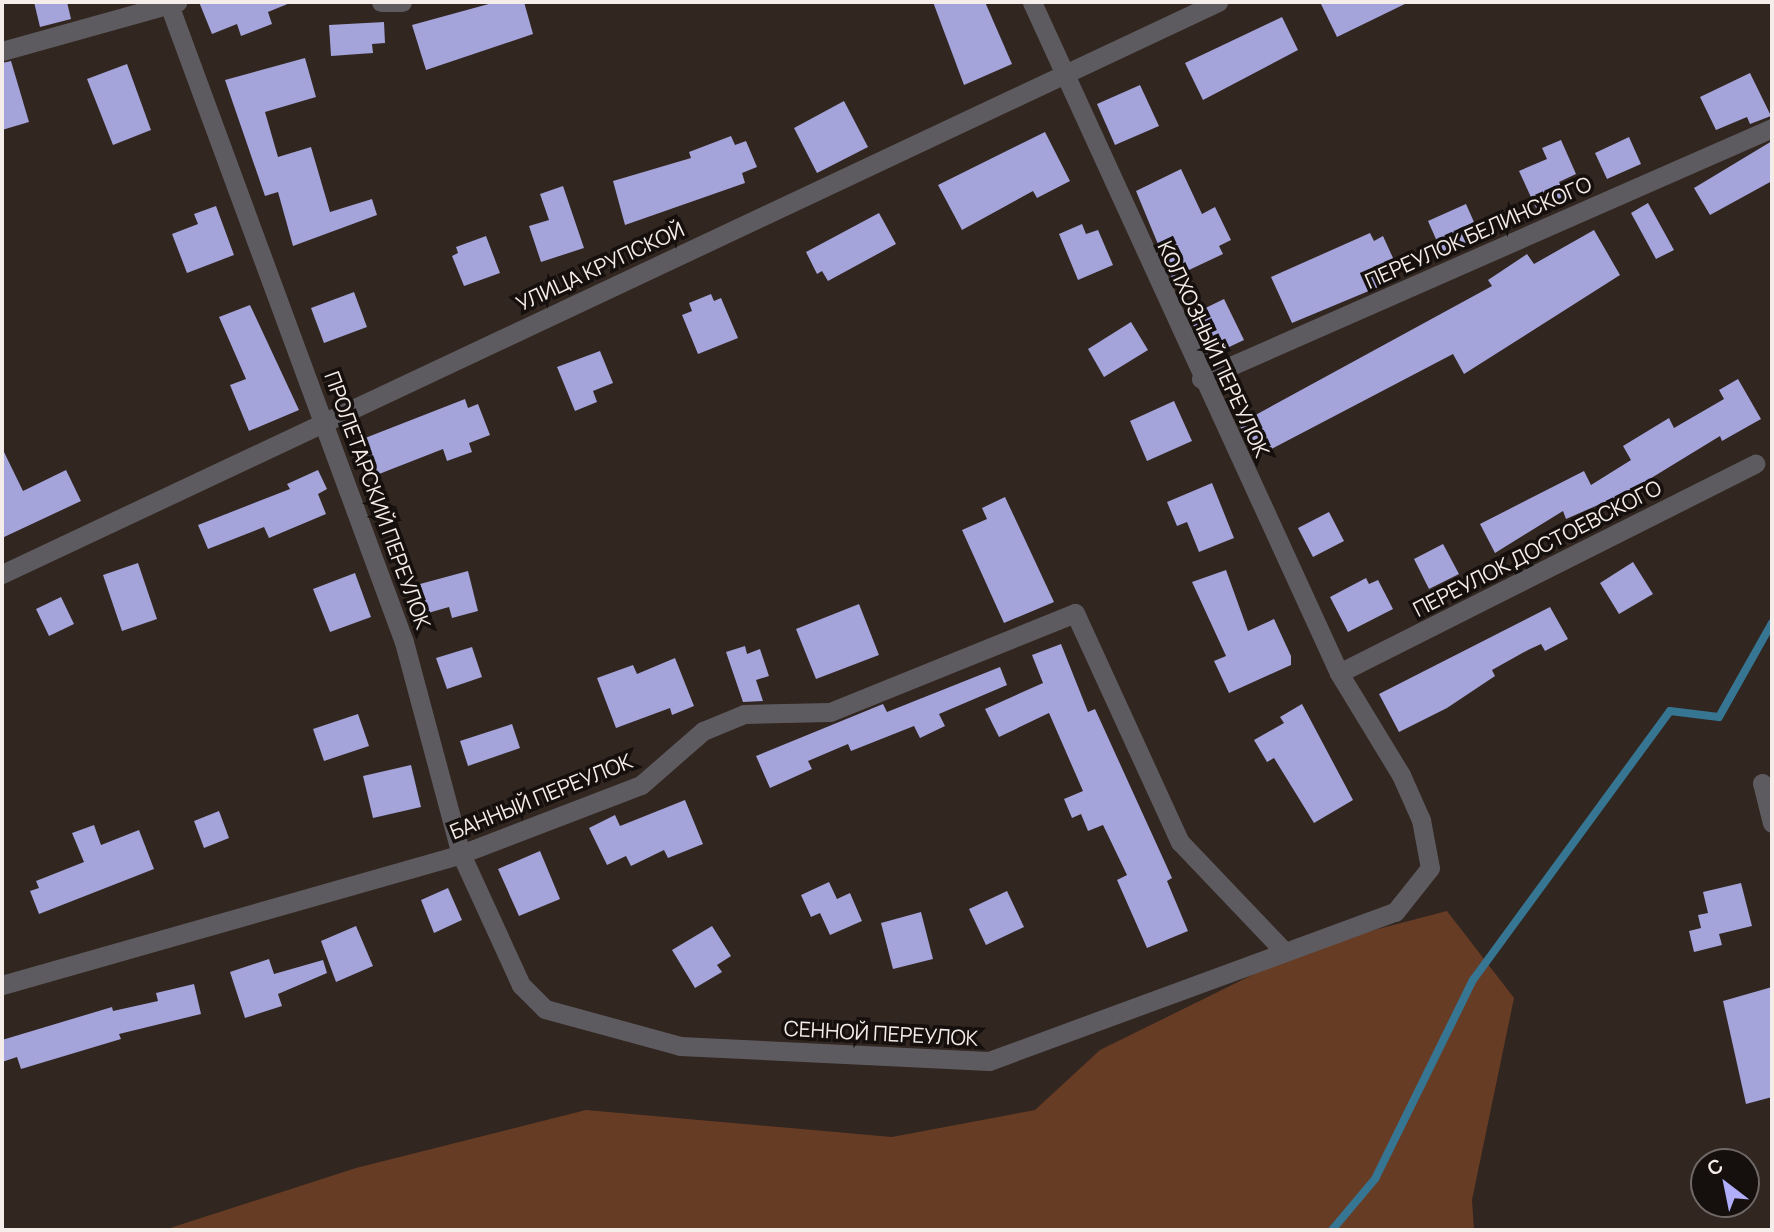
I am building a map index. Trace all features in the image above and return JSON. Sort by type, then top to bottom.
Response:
[{"type":"street","points":[[381,2],[402,2]]},
{"type":"street","name":"КОЛХОЗНЫЙ ПЕРЕУЛОК","points":[[1032,2],[1201,379],[1339,673],[1360,712]]},
{"type":"street","name":"УЛИЦА КРУПСКОЙ","points":[[2,574],[326,418],[1065,76],[1218,2]]},
{"type":"street","points":[[2,51],[171,3]]},
{"type":"street","name":"ПРОЛЕТАРСКИЙ ПЕРЕУЛОК","points":[[171,3],[326,418],[404,642],[461,854],[521,985],[545,1009]]},
{"type":"street","name":"ПЕРЕУЛОК БЕЛИНСКОГО","points":[[1201,379],[1772,128]]},
{"type":"street","name":"ПЕРЕУЛОК ДОСТОЕВСКОГО","points":[[1339,673],[1755,464]]},
{"type":"street","name":"БАННЫЙ ПЕРЕУЛОК","points":[[2,985],[461,854],[641,785],[703,731],[744,714],[830,712],[1076,614],[1180,842],[1283,950]]},
{"type":"street","name":"СЕННОЙ ПЕРЕУЛОК","points":[[545,1009],[680,1046],[989,1061],[1283,950],[1395,912],[1430,867],[1421,821],[1401,775],[1360,712]]},
{"type":"street","points":[[1762,783],[1772,823]]},
{"type":"shaded area","points":[[1447,911],[1514,998],[1472,1200],[1474,1230],[164,1230],[356,1168],[586,1110],[892,1137],[1035,1110],[1100,1050],[1309,947]]},
{"type":"building","points":[[34,2],[67,2],[71,19],[40,27]]},
{"type":"building","points":[[199,2],[290,3],[268,12],[272,24],[241,36],[237,24],[212,34]]},
{"type":"building","points":[[496,2],[524,2],[533,34],[426,70],[412,25]]},
{"type":"building","points":[[933,2],[985,2],[1012,64],[964,85]]},
{"type":"building","points":[[1320,2],[1409,2],[1337,37]]},
{"type":"building","points":[[1282,17],[1298,50],[1203,100],[1185,63]]},
{"type":"building","points":[[384,22],[385,43],[372,44],[373,53],[331,56],[329,25]]},
{"type":"building","points":[[305,58],[316,97],[265,112],[278,157],[311,147],[330,212],[372,199],[377,215],[293,246],[278,192],[265,196],[225,80]]},
{"type":"building","points":[[11,61],[29,122],[2,130],[2,63]]},
{"type":"building","points":[[127,64],[151,130],[113,145],[87,79]]},
{"type":"building","points":[[1750,73],[1771,116],[1750,124],[1747,117],[1716,130],[1700,97]]},
{"type":"building","points":[[1140,85],[1159,126],[1115,145],[1097,104]]},
{"type":"building","points":[[844,101],[868,147],[817,173],[794,128]]},
{"type":"building","points":[[1045,132],[1070,181],[1037,198],[1033,191],[962,230],[938,185]]},
{"type":"building","points":[[731,136],[735,145],[746,141],[757,167],[742,173],[745,183],[625,225],[613,181],[691,158],[689,152]]},
{"type":"building","points":[[1629,137],[1641,164],[1607,179],[1595,153]]},
{"type":"building","points":[[1561,140],[1576,174],[1559,182],[1565,196],[1536,208],[1519,171],[1547,159],[1542,148]]},
{"type":"building","points":[[1772,141],[1772,181],[1710,215],[1694,188]]},
{"type":"building","points":[[1181,169],[1202,214],[1215,207],[1231,240],[1219,246],[1223,254],[1172,278],[1136,191]]},
{"type":"building","points":[[563,186],[584,248],[541,262],[529,226],[549,220],[540,194]]},
{"type":"building","points":[[1648,203],[1674,250],[1656,259],[1631,213]]},
{"type":"building","points":[[1466,204],[1481,238],[1443,255],[1428,221]]},
{"type":"building","points":[[216,206],[234,255],[187,273],[172,234],[198,224],[194,214]]},
{"type":"building","points":[[879,213],[896,244],[828,281],[822,271],[817,274],[806,252]]},
{"type":"building","points":[[1082,224],[1086,234],[1098,230],[1113,265],[1078,280],[1059,234]]},
{"type":"building","points":[[1594,230],[1620,275],[1464,374],[1453,354],[1256,457],[1239,424],[1492,286],[1488,280],[1527,254],[1534,264]]},
{"type":"building","points":[[1370,233],[1374,241],[1383,236],[1398,269],[1387,274],[1388,283],[1292,323],[1271,277]]},
{"type":"building","points":[[486,236],[500,273],[464,286],[452,256],[458,253],[456,247]]},
{"type":"building","points":[[354,292],[367,327],[324,343],[311,308]]},
{"type":"building","points":[[711,294],[714,301],[721,298],[738,338],[698,354],[682,315],[692,311],[689,303]]},
{"type":"building","points":[[1224,299],[1244,340],[1208,357],[1189,316]]},
{"type":"building","points":[[250,305],[299,410],[249,431],[230,385],[246,379],[219,317]]},
{"type":"building","points":[[1131,322],[1148,350],[1104,377],[1088,349]]},
{"type":"building","points":[[600,351],[613,383],[593,391],[597,402],[575,411],[557,367]]},
{"type":"building","points":[[1738,379],[1761,419],[1722,441],[1720,436],[1630,491],[1566,519],[1563,511],[1495,553],[1480,524],[1584,471],[1591,485],[1631,460],[1623,446],[1669,418],[1674,428],[1724,399],[1719,390]]},
{"type":"building","points":[[465,399],[468,408],[478,404],[490,435],[469,443],[472,452],[447,461],[443,449],[374,476],[360,440]]},
{"type":"building","points":[[1174,401],[1192,441],[1147,461],[1130,421]]},
{"type":"building","points":[[2,448],[23,491],[66,470],[81,501],[2,538]]},
{"type":"building","points":[[318,470],[327,489],[318,494],[326,514],[269,538],[264,527],[208,549],[198,525],[290,489],[287,484]]},
{"type":"building","points":[[1212,483],[1234,538],[1199,552],[1187,522],[1177,526],[1167,502]]},
{"type":"building","points":[[1005,497],[1054,602],[1004,623],[962,530],[987,519],[982,508]]},
{"type":"building","points":[[1329,512],[1344,541],[1313,557],[1298,528]]},
{"type":"building","points":[[1443,544],[1459,574],[1429,589],[1414,559]]},
{"type":"building","points":[[1633,562],[1653,594],[1619,614],[1600,583]]},
{"type":"building","points":[[138,563],[157,619],[122,631],[103,575]]},
{"type":"building","points":[[1226,570],[1248,631],[1274,619],[1291,656],[1291,665],[1229,693],[1214,661],[1226,656],[1192,582]]},
{"type":"building","points":[[468,571],[478,611],[452,618],[449,607],[428,613],[420,584]]},
{"type":"building","points":[[355,573],[371,617],[330,632],[313,589]]},
{"type":"building","points":[[1366,578],[1369,584],[1378,580],[1393,609],[1348,632],[1330,597]]},
{"type":"building","points":[[61,597],[74,624],[49,636],[36,609]]},
{"type":"building","points":[[859,604],[879,655],[816,679],[796,629]]},
{"type":"building","points":[[1550,607],[1568,639],[1545,651],[1541,644],[1528,650],[1492,670],[1495,676],[1447,708],[1399,732],[1379,694]]},
{"type":"building","points":[[1061,644],[1088,712],[1095,709],[1172,878],[1167,881],[1188,931],[1147,948],[1117,880],[1127,875],[1103,825],[1088,831],[1081,814],[1072,818],[1064,799],[1083,791],[1049,713],[999,737],[985,709],[1043,683],[1032,655]]},
{"type":"building","points":[[745,646],[747,654],[760,649],[769,676],[756,680],[763,701],[743,702],[726,652]]},
{"type":"building","points":[[472,647],[482,677],[447,689],[436,658]]},
{"type":"building","points":[[675,658],[694,706],[672,715],[670,708],[616,728],[597,678],[633,665],[637,674]]},
{"type":"building","points":[[1000,667],[1007,685],[939,714],[945,726],[920,738],[914,726],[851,751],[848,744],[808,761],[812,769],[770,788],[756,756],[883,704],[887,712]]},
{"type":"building","points":[[1302,704],[1353,800],[1314,823],[1274,758],[1267,762],[1254,740],[1284,723],[1280,717]]},
{"type":"building","points":[[358,714],[369,746],[324,761],[313,729]]},
{"type":"building","points":[[512,724],[520,748],[468,766],[460,741]]},
{"type":"building","points":[[411,765],[421,807],[373,818],[363,776]]},
{"type":"building","points":[[685,800],[703,844],[668,858],[664,850],[631,866],[626,856],[607,865],[589,828],[615,815],[620,826]]},
{"type":"building","points":[[219,811],[229,838],[204,848],[194,821]]},
{"type":"building","points":[[94,825],[101,845],[139,830],[154,869],[39,914],[30,891],[39,888],[36,881],[84,862],[72,833]]},
{"type":"building","points":[[540,851],[560,899],[519,916],[498,869]]},
{"type":"building","points":[[829,882],[837,899],[850,893],[862,921],[830,935],[820,913],[811,917],[801,895]]},
{"type":"building","points":[[1741,883],[1752,926],[1719,934],[1722,945],[1694,952],[1689,931],[1701,928],[1698,915],[1708,913],[1703,892]]},
{"type":"building","points":[[448,888],[462,920],[434,933],[421,900]]},
{"type":"building","points":[[1007,891],[1024,927],[986,945],[969,909]]},
{"type":"building","points":[[921,912],[933,959],[893,969],[881,923]]},
{"type":"building","points":[[356,926],[373,966],[336,982],[321,941]]},
{"type":"building","points":[[712,926],[731,956],[717,965],[722,972],[695,988],[672,950]]},
{"type":"building","points":[[269,959],[274,974],[323,960],[327,973],[278,994],[282,1006],[245,1018],[230,972]]},
{"type":"building","points":[[194,984],[201,1014],[119,1034],[121,1039],[21,1069],[17,1057],[2,1062],[2,1040],[112,1007],[113,1011],[158,1001],[156,993]]},
{"type":"building","points":[[1772,987],[1772,1097],[1746,1104],[1723,1001]]},
{"type":"waterway","points":[[1332,1230],[1375,1179],[1473,980],[1670,711],[1719,717],[1772,623]]}]
